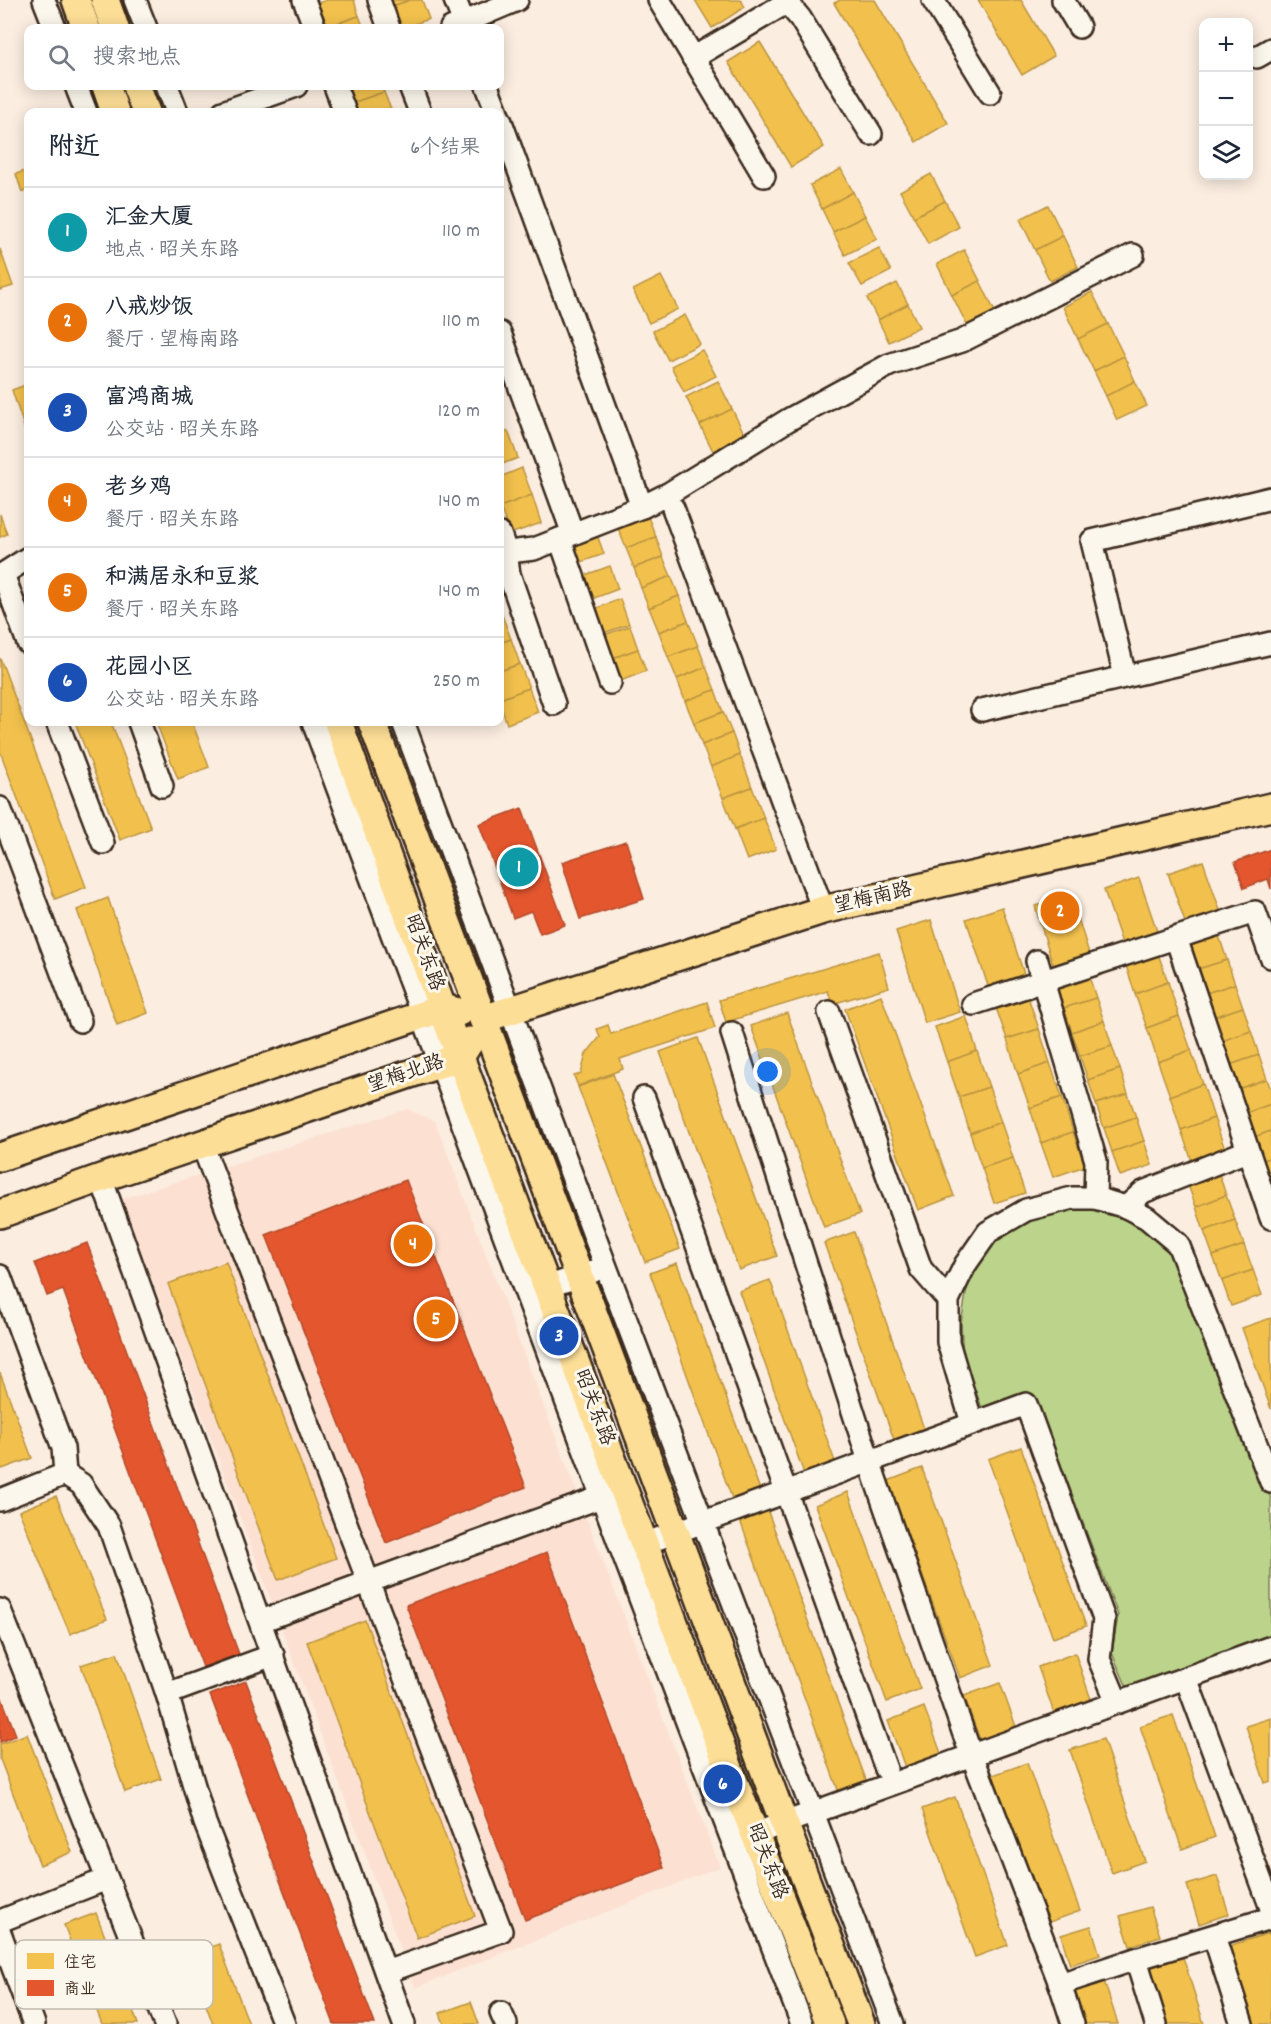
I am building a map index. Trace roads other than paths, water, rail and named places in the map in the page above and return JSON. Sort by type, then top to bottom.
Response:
[{"type":"main road","points":[[76,0],[85,24]]},
{"type":"main road","points":[[105,0],[114,24]]},
{"type":"main road","points":[[107,90],[114,108]]},
{"type":"main road","points":[[138,90],[144,108]]},
{"type":"main road","name":"昭关东路","points":[[339,726],[450,1060],[743,1838],[830,2024]]},
{"type":"main road","name":"昭关东路","points":[[373,726],[861,2024]]},
{"type":"main road","name":"望梅南路","points":[[483,1019],[823,910],[1271,807]]},
{"type":"main road","points":[[0,1157],[433,1011],[483,1019]]},
{"type":"main road","name":"望梅北路","points":[[0,1214],[450,1060],[483,1019]]},
{"type":"street","points":[[44,0],[53,24]]},
{"type":"street","points":[[135,0],[144,24]]},
{"type":"street","points":[[304,0],[313,24]]},
{"type":"street","points":[[379,0],[388,24]]},
{"type":"street","points":[[455,0],[460,24]]},
{"type":"street","points":[[467,24],[517,0]]},
{"type":"street","points":[[659,0],[764,176]]},
{"type":"street","points":[[933,0],[990,93]]},
{"type":"street","points":[[1063,0],[1079,27]]},
{"type":"street","points":[[693,58],[788,1],[871,134]]},
{"type":"street","points":[[78,90],[84,108]]},
{"type":"street","points":[[169,90],[175,108]]},
{"type":"street","points":[[234,108],[285,90]]},
{"type":"street","points":[[337,90],[343,108]]},
{"type":"street","points":[[412,90],[418,108]]},
{"type":"street","points":[[489,90],[495,108]]},
{"type":"street","points":[[504,130],[642,507]]},
{"type":"street","points":[[504,546],[534,549],[642,507],[671,501],[788,420],[889,365],[963,341],[1133,255]]},
{"type":"street","points":[[504,345],[566,536],[610,683]]},
{"type":"street","points":[[1125,676],[1092,540],[1271,498]]},
{"type":"street","points":[[671,501],[823,910]]},
{"type":"street","points":[[504,554],[554,704]]},
{"type":"street","points":[[24,561],[2,575],[24,633]]},
{"type":"street","points":[[982,710],[1271,643]]},
{"type":"street","points":[[58,726],[102,843]]},
{"type":"street","points":[[140,726],[162,786]]},
{"type":"street","points":[[315,726],[433,1011]]},
{"type":"street","points":[[404,726],[606,1267],[893,2024]]},
{"type":"street","points":[[0,808],[80,1021]]},
{"type":"street","points":[[973,1004],[1255,912],[1271,957]]},
{"type":"street","points":[[1176,938],[1271,1218]]},
{"type":"street","points":[[1036,961],[1096,1161],[1095,1198]]},
{"type":"street","points":[[829,1012],[921,1269],[948,1300]]},
{"type":"street","points":[[732,1033],[869,1461],[969,1749],[1060,1984],[1072,2024]]},
{"type":"street","points":[[644,1098],[886,1769]]},
{"type":"street","points":[[202,1144],[501,1931],[386,1972]]},
{"type":"street","points":[[1126,1207],[1143,1192],[1247,1151]]},
{"type":"street","points":[[101,1178],[404,2024]]},
{"type":"street","points":[[972,1423],[948,1342],[948,1300],[965,1265],[988,1232],[1026,1210],[1072,1198],[1095,1198],[1126,1207],[1147,1218],[1178,1244],[1271,1482]]},
{"type":"street","points":[[537,1291],[606,1267]]},
{"type":"street","points":[[0,1276],[63,1448],[65,1474]]},
{"type":"street","points":[[633,1547],[1026,1404],[1104,1619],[1099,1659],[1117,1702]]},
{"type":"street","points":[[0,1500],[65,1474]]},
{"type":"street","points":[[65,1474],[81,1484],[109,1526],[167,1694],[205,1823],[284,2024]]},
{"type":"street","points":[[261,1621],[613,1493]]},
{"type":"street","points":[[0,1610],[131,1940]]},
{"type":"street","points":[[802,2024],[743,1838],[813,1813],[969,1749],[1117,1702],[1271,1647]]},
{"type":"street","points":[[167,1694],[273,1655]]},
{"type":"street","points":[[1185,1678],[1271,1908]]},
{"type":"street","points":[[0,1921],[107,1879]]},
{"type":"street","points":[[1060,1984],[1271,1918]]},
{"type":"street","points":[[0,1933],[15,1973]]},
{"type":"street","points":[[1214,1936],[1242,2024]]},
{"type":"street","points":[[1136,1959],[1156,2024]]},
{"type":"street","points":[[28,2009],[34,2024]]},
{"type":"street","points":[[159,2009],[165,2024]]},
{"type":"place","name":"汇金大厦","points":[[519,867]]},
{"type":"place","name":"八戒炒饭","points":[[1060,911]]},
{"type":"place","name":"老乡鸡","points":[[413,1244]]},
{"type":"place","name":"和满居永和豆浆","points":[[436,1319]]},
{"type":"place","name":"富鸿商城","points":[[559,1336]]},
{"type":"place","name":"花园小区","points":[[723,1784]]}]
